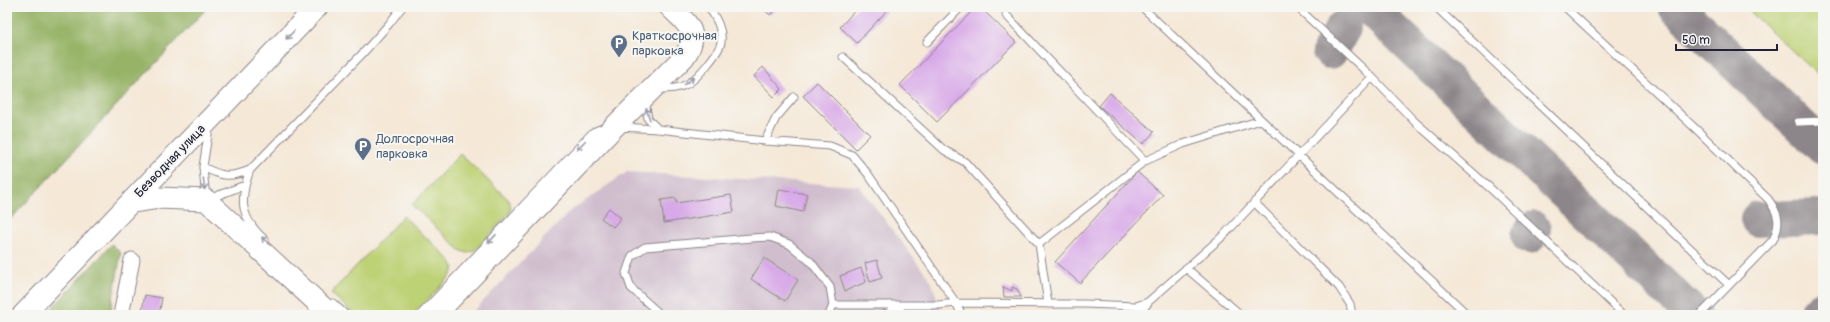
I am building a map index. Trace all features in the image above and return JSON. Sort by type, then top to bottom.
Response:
[{"type":"main road","name":"Безводная улица","points":[[23,315],[317,7]]},
{"type":"main road","points":[[435,315],[691,48],[693,38],[691,30],[670,7]]},
{"type":"main road","points":[[132,202],[159,198],[206,200],[330,307]]},
{"type":"street","points":[[121,315],[132,260]]},
{"type":"lane","points":[[272,248],[250,224],[244,209],[242,196],[244,185],[250,170],[379,35],[402,7]]},
{"type":"lane","points":[[658,129],[648,118],[649,93],[673,89],[689,83],[716,55],[721,42],[720,32],[718,24],[709,7]]},
{"type":"lane","points":[[927,42],[961,7]]},
{"type":"lane","points":[[1142,7],[1468,315]]},
{"type":"lane","points":[[1297,7],[1372,77],[1414,121],[1490,188],[1624,315]]},
{"type":"lane","points":[[1436,7],[1729,285]]},
{"type":"lane","points":[[1565,7],[1697,130],[1768,199],[1776,211],[1778,229],[1773,240],[1700,315]]},
{"type":"lane","points":[[1006,15],[1145,161]]},
{"type":"lane","points":[[843,57],[944,150],[965,162],[1039,244],[1048,304]]},
{"type":"lane","points":[[1138,315],[1148,302],[1224,235],[1372,77]]},
{"type":"lane","points":[[765,141],[776,118],[794,96]]},
{"type":"lane","points":[[211,118],[203,167],[206,200],[244,185]]},
{"type":"lane","points":[[1039,244],[1145,161],[1183,144],[1261,120]]},
{"type":"lane","points":[[1798,122],[1823,121]]},
{"type":"lane","points":[[420,315],[593,132],[600,128],[614,127],[658,129],[765,141],[830,146],[852,155],[868,174],[956,303],[962,315]]},
{"type":"lane","points":[[203,167],[226,176],[234,176],[250,170]]},
{"type":"lane","points":[[1254,202],[1339,287],[1350,304],[1352,315]]},
{"type":"lane","points":[[661,315],[631,288],[626,273],[632,256],[645,247],[770,237],[789,244],[811,262],[830,287],[833,305],[829,315]]},
{"type":"lane","points":[[1186,268],[1241,315]]},
{"type":"lane","points":[[833,305],[956,303],[1136,306],[1148,302]]},
{"type":"lane","points":[[884,315],[904,305]]},
{"type":"lane","points":[[330,307],[346,315]]},
{"type":"shaded area","points":[[627,172],[859,186],[931,281],[943,315],[470,315],[570,211]]},
{"type":"green space","points":[[7,7],[208,7],[7,223]]},
{"type":"green space","points":[[1745,7],[1823,7],[1823,79]]},
{"type":"green space","points":[[460,154],[509,200],[511,208],[509,214],[475,250],[468,253],[461,251],[412,205]]},
{"type":"green space","points":[[403,216],[451,261],[454,267],[452,274],[414,315],[355,315],[331,293]]},
{"type":"green space","points":[[112,244],[121,253],[110,315],[46,315]]},
{"type":"building","points":[[761,7],[778,7],[770,15]]},
{"type":"building","points":[[858,7],[890,7],[857,43],[840,27]]},
{"type":"building","points":[[976,7],[980,7],[1016,42],[937,122],[900,85]]},
{"type":"building","points":[[763,67],[782,89],[774,97],[754,76]]},
{"type":"building","points":[[817,82],[870,135],[856,149],[803,96]]},
{"type":"building","points":[[1110,93],[1154,132],[1143,144],[1099,106]]},
{"type":"building","points":[[1137,172],[1163,195],[1080,283],[1055,262]]},
{"type":"building","points":[[779,189],[807,194],[803,212],[776,206]]},
{"type":"building","points":[[731,195],[734,212],[664,223],[661,200],[676,198],[676,203]]},
{"type":"building","points":[[609,208],[621,218],[613,227],[601,218]]},
{"type":"building","points":[[764,258],[798,280],[785,301],[751,279]]},
{"type":"building","points":[[877,260],[882,278],[870,282],[865,263]]},
{"type":"building","points":[[861,268],[866,282],[845,291],[840,276]]},
{"type":"building","points":[[1003,287],[1012,291],[1012,287],[1017,289],[1021,297],[1004,297]]},
{"type":"building","points":[[145,295],[162,298],[159,315],[141,315]]},
{"type":"taxiway","points":[[1369,7],[1694,315]]},
{"type":"taxiway","points":[[1676,7],[1823,147]]},
{"type":"taxiway","points":[[1330,51],[1343,28]]},
{"type":"taxiway","points":[[1758,219],[1823,217]]},
{"type":"taxiway","points":[[1529,236],[1533,229]]},
{"type":"taxiway","points":[[1816,315],[1823,308]]},
{"type":"place","name":"Краткосрочная парковка","points":[[619,58]]},
{"type":"place","name":"Долгосрочная парковка","points":[[363,161]]}]
